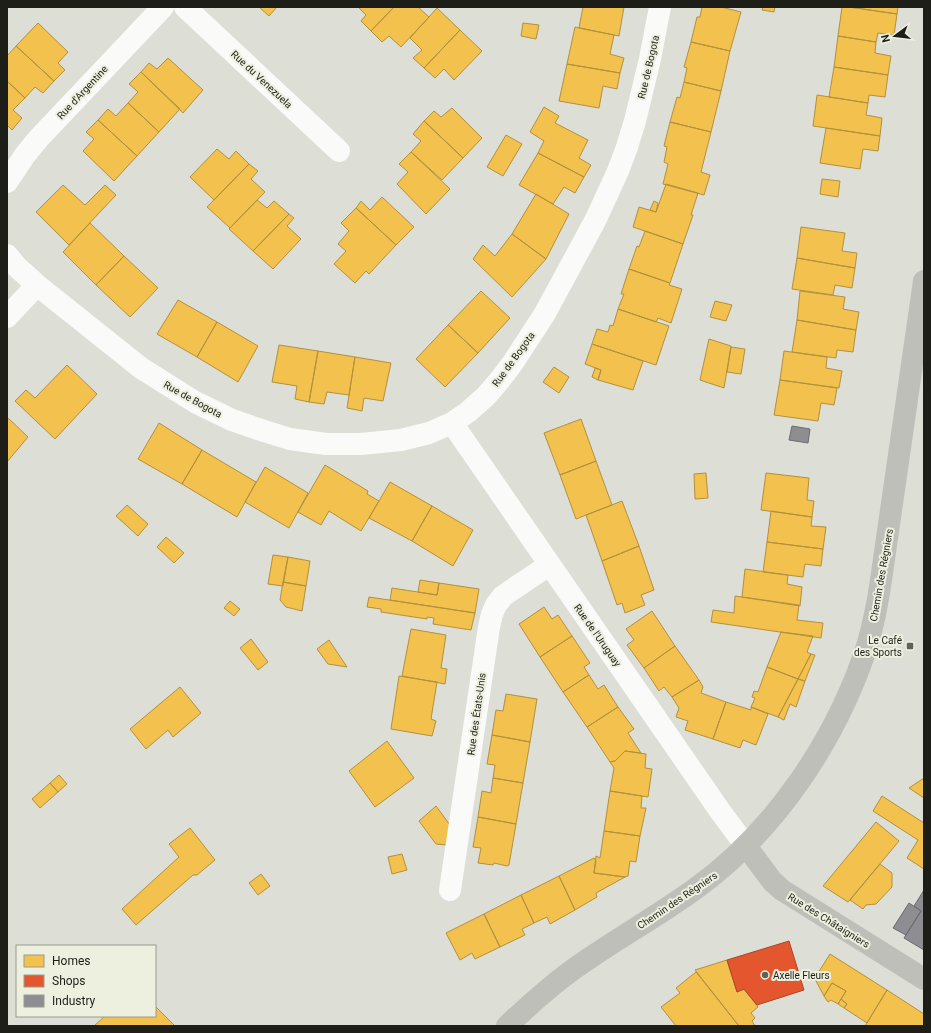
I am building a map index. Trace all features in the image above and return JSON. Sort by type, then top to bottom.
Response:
[{"type":"main road","name":"Chemin des Régniers","points":[[507,1026],[556,982],[572,970],[694,890],[718,872],[746,846],[774,814],[814,760],[828,736],[847,698],[868,642],[875,614],[924,281]]},
{"type":"main road","name":"Rue des Châtaigniers","points":[[746,846],[772,881],[782,890],[924,979]]},
{"type":"street","name":"Rue d'Argentine","points":[[7,182],[24,155],[39,138],[163,7]]},
{"type":"street","name":"Rue du Venezuela","points":[[186,7],[339,151]]},
{"type":"street","name":"Rue de Bogota","points":[[37,285],[140,368],[195,402],[232,420],[264,431],[290,438],[326,444],[361,444],[401,440],[429,433],[452,423],[468,412],[486,396],[512,364],[544,315],[595,221],[618,171],[629,141],[650,59],[660,7]]},
{"type":"street","points":[[7,255],[17,267],[37,285],[7,317]]},
{"type":"street","name":"Rue de l'Uruguay","points":[[452,423],[720,811],[746,846]]},
{"type":"street","name":"Rue des États-Unis","points":[[450,890],[492,614],[496,605],[503,596],[550,564]]},
{"type":"building: Homes","points":[[259,7],[277,7],[269,16]]},
{"type":"building: Homes","points":[[358,7],[394,7],[371,31],[361,21],[366,15]]},
{"type":"building: Homes","points":[[394,7],[418,7],[429,17],[401,47],[389,36],[382,42],[371,31]]},
{"type":"building: Homes","points":[[583,7],[624,7],[619,36],[579,28]]},
{"type":"building: Homes","points":[[702,7],[721,7],[741,12],[730,51],[691,42],[697,17],[700,17]]},
{"type":"building: Homes","points":[[763,7],[775,7],[774,12],[762,10]]},
{"type":"building: Homes","points":[[842,7],[897,14],[894,35],[878,33],[876,42],[838,36]]},
{"type":"building: Homes","points":[[849,7],[898,7],[897,14]]},
{"type":"building: Homes","points":[[437,8],[460,30],[424,68],[413,58],[422,50],[410,38]]},
{"type":"building: Homes","points":[[38,23],[68,52],[58,63],[65,70],[54,81],[16,46]]},
{"type":"building: Homes","points":[[523,23],[539,25],[536,39],[521,36]]},
{"type":"building: Homes","points":[[575,27],[614,35],[610,54],[624,58],[620,73],[567,64]]},
{"type":"building: Homes","points":[[460,30],[482,51],[454,80],[444,69],[435,78],[424,68]]},
{"type":"building: Homes","points":[[838,36],[876,42],[875,53],[891,56],[888,75],[834,67]]},
{"type":"building: Homes","points":[[691,42],[730,51],[721,91],[684,82],[687,68],[684,67]]},
{"type":"building: Homes","points":[[16,46],[54,81],[43,93],[35,87],[25,98],[7,81],[7,56]]},
{"type":"building: Homes","points":[[168,58],[203,90],[183,113],[141,72],[149,63],[157,69]]},
{"type":"building: Homes","points":[[567,64],[620,73],[617,89],[603,86],[599,108],[559,101]]},
{"type":"building: Homes","points":[[834,67],[888,75],[885,97],[869,95],[868,103],[829,97]]},
{"type":"building: Homes","points":[[141,72],[180,109],[159,132],[128,103],[138,92],[129,84]]},
{"type":"building: Homes","points":[[7,81],[25,98],[13,110],[22,118],[12,130],[7,125]]},
{"type":"building: Homes","points":[[684,82],[721,91],[711,132],[670,122],[677,97],[680,98]]},
{"type":"building: Homes","points":[[817,95],[868,103],[866,115],[882,118],[880,136],[813,126]]},
{"type":"building: Homes","points":[[128,103],[159,132],[137,156],[98,120],[108,109],[116,116]]},
{"type":"building: Homes","points":[[544,107],[559,116],[555,123],[588,140],[579,158],[591,165],[584,177],[538,153],[544,141],[530,132]]},
{"type":"building: Homes","points":[[452,108],[482,138],[463,158],[424,121],[434,111],[441,117]]},
{"type":"building: Homes","points":[[98,120],[137,156],[114,181],[83,151],[94,139],[86,132]]},
{"type":"building: Homes","points":[[424,121],[463,158],[442,180],[411,152],[421,141],[413,134]]},
{"type":"building: Homes","points":[[670,122],[711,132],[701,172],[710,175],[704,195],[663,184],[668,164],[664,162],[667,147],[664,146]]},
{"type":"building: Homes","points":[[826,128],[880,136],[878,151],[863,149],[860,169],[820,163]]},
{"type":"building: Homes","points":[[506,135],[522,144],[503,176],[487,167]]},
{"type":"building: Homes","points":[[217,149],[229,159],[236,151],[249,164],[214,200],[190,177]]},
{"type":"building: Homes","points":[[411,152],[450,189],[426,214],[397,184],[408,172],[399,164]]},
{"type":"building: Homes","points":[[538,153],[584,177],[575,193],[564,187],[553,204],[519,185]]},
{"type":"building: Homes","points":[[249,164],[258,171],[251,179],[265,192],[230,228],[207,207]]},
{"type":"building: Homes","points":[[822,179],[840,181],[838,197],[820,194]]},
{"type":"building: Homes","points":[[666,184],[698,193],[691,215],[693,215],[683,244],[633,227],[639,207],[656,212]]},
{"type":"building: Homes","points":[[63,185],[85,205],[105,185],[116,195],[69,245],[36,212]]},
{"type":"building: Homes","points":[[536,194],[569,214],[546,259],[512,234]]},
{"type":"building: Homes","points":[[382,197],[414,227],[396,245],[356,208],[361,201],[370,210]]},
{"type":"building: Homes","points":[[257,200],[267,208],[274,201],[289,214],[253,251],[229,229]]},
{"type":"building: Homes","points":[[654,201],[658,203],[656,212],[650,210]]},
{"type":"building: Homes","points":[[356,208],[396,245],[369,274],[366,271],[355,283],[334,264],[346,251],[338,244],[349,231],[341,223]]},
{"type":"building: Homes","points":[[289,214],[294,218],[287,226],[301,239],[273,269],[253,251]]},
{"type":"building: Homes","points":[[90,223],[124,256],[96,285],[63,252]]},
{"type":"building: Homes","points":[[801,227],[845,233],[842,251],[857,253],[855,268],[797,258]]},
{"type":"building: Homes","points":[[645,231],[683,244],[670,283],[629,269],[637,246],[639,247]]},
{"type":"building: Homes","points":[[512,234],[546,259],[512,297],[473,259],[483,245],[495,256]]},
{"type":"building: Homes","points":[[124,256],[158,288],[130,317],[96,285]]},
{"type":"building: Homes","points":[[797,258],[855,268],[852,288],[835,285],[833,295],[792,289]]},
{"type":"building: Homes","points":[[629,269],[670,283],[669,285],[682,289],[671,323],[658,318],[656,322],[618,309],[624,294],[621,294]]},
{"type":"building: Homes","points":[[481,291],[510,318],[478,353],[448,325]]},
{"type":"building: Homes","points":[[800,291],[845,297],[843,309],[859,312],[856,330],[797,320]]},
{"type":"building: Homes","points":[[178,300],[217,322],[197,357],[157,334]]},
{"type":"building: Homes","points":[[715,301],[732,305],[726,321],[710,317]]},
{"type":"building: Homes","points":[[618,309],[669,326],[656,365],[592,344],[597,329],[608,332],[610,325],[613,326]]},
{"type":"building: Homes","points":[[797,320],[856,330],[853,352],[837,350],[836,358],[792,352]]},
{"type":"building: Homes","points":[[217,322],[258,346],[238,382],[197,357]]},
{"type":"building: Homes","points":[[448,325],[478,353],[445,387],[416,359]]},
{"type":"building: Homes","points":[[709,339],[731,346],[724,388],[700,380]]},
{"type":"building: Homes","points":[[592,344],[643,361],[633,390],[598,380],[601,370],[585,364]]},
{"type":"building: Homes","points":[[279,345],[318,351],[309,402],[295,399],[297,386],[272,382]]},
{"type":"building: Homes","points":[[731,347],[745,349],[741,374],[727,372]]},
{"type":"building: Homes","points":[[318,351],[355,357],[349,395],[327,392],[324,404],[309,402]]},
{"type":"building: Homes","points":[[784,351],[827,357],[826,368],[842,371],[839,388],[780,380]]},
{"type":"building: Homes","points":[[355,357],[391,363],[383,401],[364,398],[362,411],[347,408]]},
{"type":"building: Homes","points":[[67,365],[97,394],[55,439],[15,401],[26,390],[35,398]]},
{"type":"building: Homes","points":[[554,367],[569,377],[559,393],[543,382]]},
{"type":"building: Homes","points":[[595,368],[601,370],[598,380],[592,377]]},
{"type":"building: Homes","points":[[780,380],[837,388],[834,405],[821,403],[818,421],[774,415]]},
{"type":"building: Homes","points":[[7,417],[28,437],[7,462]]},
{"type":"building: Homes","points":[[581,419],[596,461],[560,475],[544,433]]},
{"type":"building: Homes","points":[[159,423],[202,450],[182,484],[138,459]]},
{"type":"building: Homes","points":[[202,450],[256,482],[237,517],[182,484]]},
{"type":"building: Homes","points":[[596,461],[612,505],[576,519],[560,475]]},
{"type":"building: Homes","points":[[325,465],[368,491],[367,494],[379,501],[361,531],[329,511],[321,525],[298,512]]},
{"type":"building: Homes","points":[[265,467],[308,493],[289,528],[245,502]]},
{"type":"building: Homes","points":[[706,473],[708,498],[695,499],[694,474]]},
{"type":"building: Homes","points":[[766,473],[809,478],[807,500],[814,501],[812,517],[761,510]]},
{"type":"building: Homes","points":[[390,482],[432,506],[412,541],[369,518]]},
{"type":"building: Homes","points":[[622,501],[639,546],[602,561],[586,515]]},
{"type":"building: Homes","points":[[127,505],[148,524],[138,536],[116,516]]},
{"type":"building: Homes","points":[[432,506],[473,530],[453,566],[412,541]]},
{"type":"building: Homes","points":[[771,511],[812,517],[811,526],[826,527],[823,549],[767,542]]},
{"type":"building: Homes","points":[[166,537],[184,553],[174,563],[157,547]]},
{"type":"building: Homes","points":[[767,542],[823,549],[821,566],[805,564],[803,577],[763,572]]},
{"type":"building: Homes","points":[[639,546],[654,590],[641,595],[645,605],[625,613],[622,603],[617,605],[602,561]]},
{"type":"building: Homes","points":[[273,555],[288,557],[283,586],[268,584]]},
{"type":"building: Homes","points":[[288,557],[310,561],[306,586],[283,582]]},
{"type":"building: Homes","points":[[745,569],[788,575],[787,584],[802,587],[800,606],[742,597]]},
{"type":"building: Homes","points":[[420,580],[439,583],[437,595],[418,592]]},
{"type":"building: Homes","points":[[283,582],[306,586],[302,611],[286,607],[280,600]]},
{"type":"building: Homes","points":[[439,583],[479,589],[475,613],[390,600],[392,588],[437,595]]},
{"type":"building: Homes","points":[[735,596],[799,605],[797,620],[823,623],[821,638],[711,622],[713,610],[734,613]]},
{"type":"building: Homes","points":[[369,597],[475,613],[471,630],[433,624],[434,618],[427,617],[427,619],[381,612],[381,609],[367,607]]},
{"type":"building: Homes","points":[[230,601],[240,609],[234,616],[224,608]]},
{"type":"building: Homes","points":[[544,607],[552,619],[558,615],[572,636],[540,657],[519,624]]},
{"type":"building: Homes","points":[[652,611],[675,646],[644,668],[627,645],[634,640],[626,629]]},
{"type":"building: Homes","points":[[411,629],[446,635],[441,668],[447,669],[445,684],[402,676]]},
{"type":"building: Homes","points":[[781,632],[813,636],[807,652],[811,654],[798,679],[767,667]]},
{"type":"building: Homes","points":[[572,636],[590,663],[584,667],[589,675],[563,692],[540,657]]},
{"type":"building: Homes","points":[[251,639],[268,662],[258,670],[240,648]]},
{"type":"building: Homes","points":[[329,640],[347,667],[328,664],[317,649]]},
{"type":"building: Homes","points":[[675,646],[699,680],[672,697],[664,687],[659,691],[644,668]]},
{"type":"building: Homes","points":[[811,654],[815,655],[805,681],[798,679]]},
{"type":"building: Homes","points":[[767,667],[798,679],[778,717],[751,707],[755,698],[752,697],[754,691],[758,692]]},
{"type":"building: Homes","points":[[589,675],[598,689],[604,685],[618,707],[587,727],[563,692]]},
{"type":"building: Homes","points":[[399,676],[437,682],[431,719],[436,721],[432,736],[391,729]]},
{"type":"building: Homes","points":[[798,679],[805,681],[796,707],[790,704],[784,720],[778,717]]},
{"type":"building: Homes","points":[[699,680],[703,687],[701,693],[726,702],[713,739],[685,730],[688,721],[676,717],[679,708],[672,697]]},
{"type":"building: Homes","points":[[180,687],[201,713],[173,737],[168,730],[146,749],[130,729]]},
{"type":"building: Homes","points":[[506,694],[537,699],[530,742],[492,735],[496,710],[503,711]]},
{"type":"building: Homes","points":[[726,702],[751,710],[751,707],[768,714],[756,745],[743,740],[740,748],[713,739]]},
{"type":"building: Homes","points":[[618,707],[634,729],[628,733],[641,753],[625,751],[615,761],[610,762],[587,727]]},
{"type":"building: Homes","points":[[492,735],[530,742],[523,783],[493,778],[495,765],[487,764]]},
{"type":"building: Homes","points":[[387,741],[414,778],[375,807],[349,771]]},
{"type":"building: Homes","points":[[625,751],[646,754],[645,768],[652,769],[648,797],[610,791],[614,768],[610,762],[615,761]]},
{"type":"building: Homes","points":[[59,775],[67,784],[58,792],[50,783]]},
{"type":"building: Homes","points":[[493,778],[523,783],[516,824],[478,817],[482,791],[491,793]]},
{"type":"building: Homes","points":[[924,778],[924,798],[909,788]]},
{"type":"building: Homes","points":[[50,783],[58,792],[40,808],[32,799]]},
{"type":"building: Homes","points":[[610,791],[642,796],[641,808],[646,808],[640,836],[604,831]]},
{"type":"building: Homes","points":[[882,796],[924,823],[924,869],[907,858],[918,840],[873,811]]},
{"type":"building: Homes","points":[[436,806],[450,825],[447,845],[436,844],[419,821]]},
{"type":"building: Homes","points":[[478,817],[516,824],[509,865],[478,863],[481,848],[473,847]]},
{"type":"building: Homes","points":[[876,822],[899,841],[848,902],[823,886]]},
{"type":"building: Homes","points":[[190,828],[215,860],[197,875],[193,875],[136,925],[122,909],[179,857],[169,844]]},
{"type":"building: Homes","points":[[604,831],[640,836],[636,862],[630,861],[628,876],[625,877],[594,873],[596,856],[600,858]]},
{"type":"building: Homes","points":[[402,854],[407,870],[392,874],[388,857]]},
{"type":"building: Homes","points":[[594,858],[596,861],[594,873],[625,877],[596,893],[597,897],[575,910],[559,876]]},
{"type":"building: Homes","points":[[880,864],[892,873],[892,887],[876,904],[866,905],[863,909],[850,900]]},
{"type":"building: Homes","points":[[261,874],[270,886],[258,895],[249,883]]},
{"type":"building: Homes","points":[[559,876],[575,910],[550,924],[547,917],[534,923],[521,895]]},
{"type":"building: Homes","points":[[521,895],[534,923],[522,929],[525,935],[500,947],[484,914]]},
{"type":"building: Homes","points":[[484,914],[500,947],[475,959],[472,953],[460,960],[446,933]]},
{"type":"building: Homes","points":[[830,954],[887,990],[867,1023],[844,1008],[847,1004],[841,999],[846,991],[832,983],[824,996],[816,981],[818,973]]},
{"type":"building: Homes","points":[[727,960],[737,992],[744,989],[758,1007],[751,1013],[755,1018],[752,1021],[755,1026],[739,1026],[695,970]]},
{"type":"building: Homes","points":[[696,972],[739,1026],[676,1026],[661,1007],[680,993],[676,988]]},
{"type":"building: Homes","points":[[832,983],[846,991],[838,1004],[831,1000],[828,1002],[824,996]]},
{"type":"building: Homes","points":[[887,990],[924,1014],[924,1026],[865,1026]]},
{"type":"building: Homes","points":[[841,999],[847,1004],[844,1008],[838,1004]]},
{"type":"building: Homes","points":[[156,1007],[175,1026],[94,1026],[104,1017],[156,1017]]},
{"type":"building: Shops","name":"Axelle Fleurs","points":[[789,941],[804,990],[757,1005],[744,989],[737,992],[727,960]]},
{"type":"building: Industry","points":[[792,426],[810,429],[808,443],[789,440]]},
{"type":"building: Industry","points":[[924,890],[924,950],[904,938],[921,911],[914,906]]},
{"type":"building: Industry","points":[[909,903],[921,911],[906,935],[893,928]]},
{"type":"place","name":"Le Café des Sports","points":[[910,646]]},
{"type":"place","name":"Axelle Fleurs","points":[[765,975]]}]
